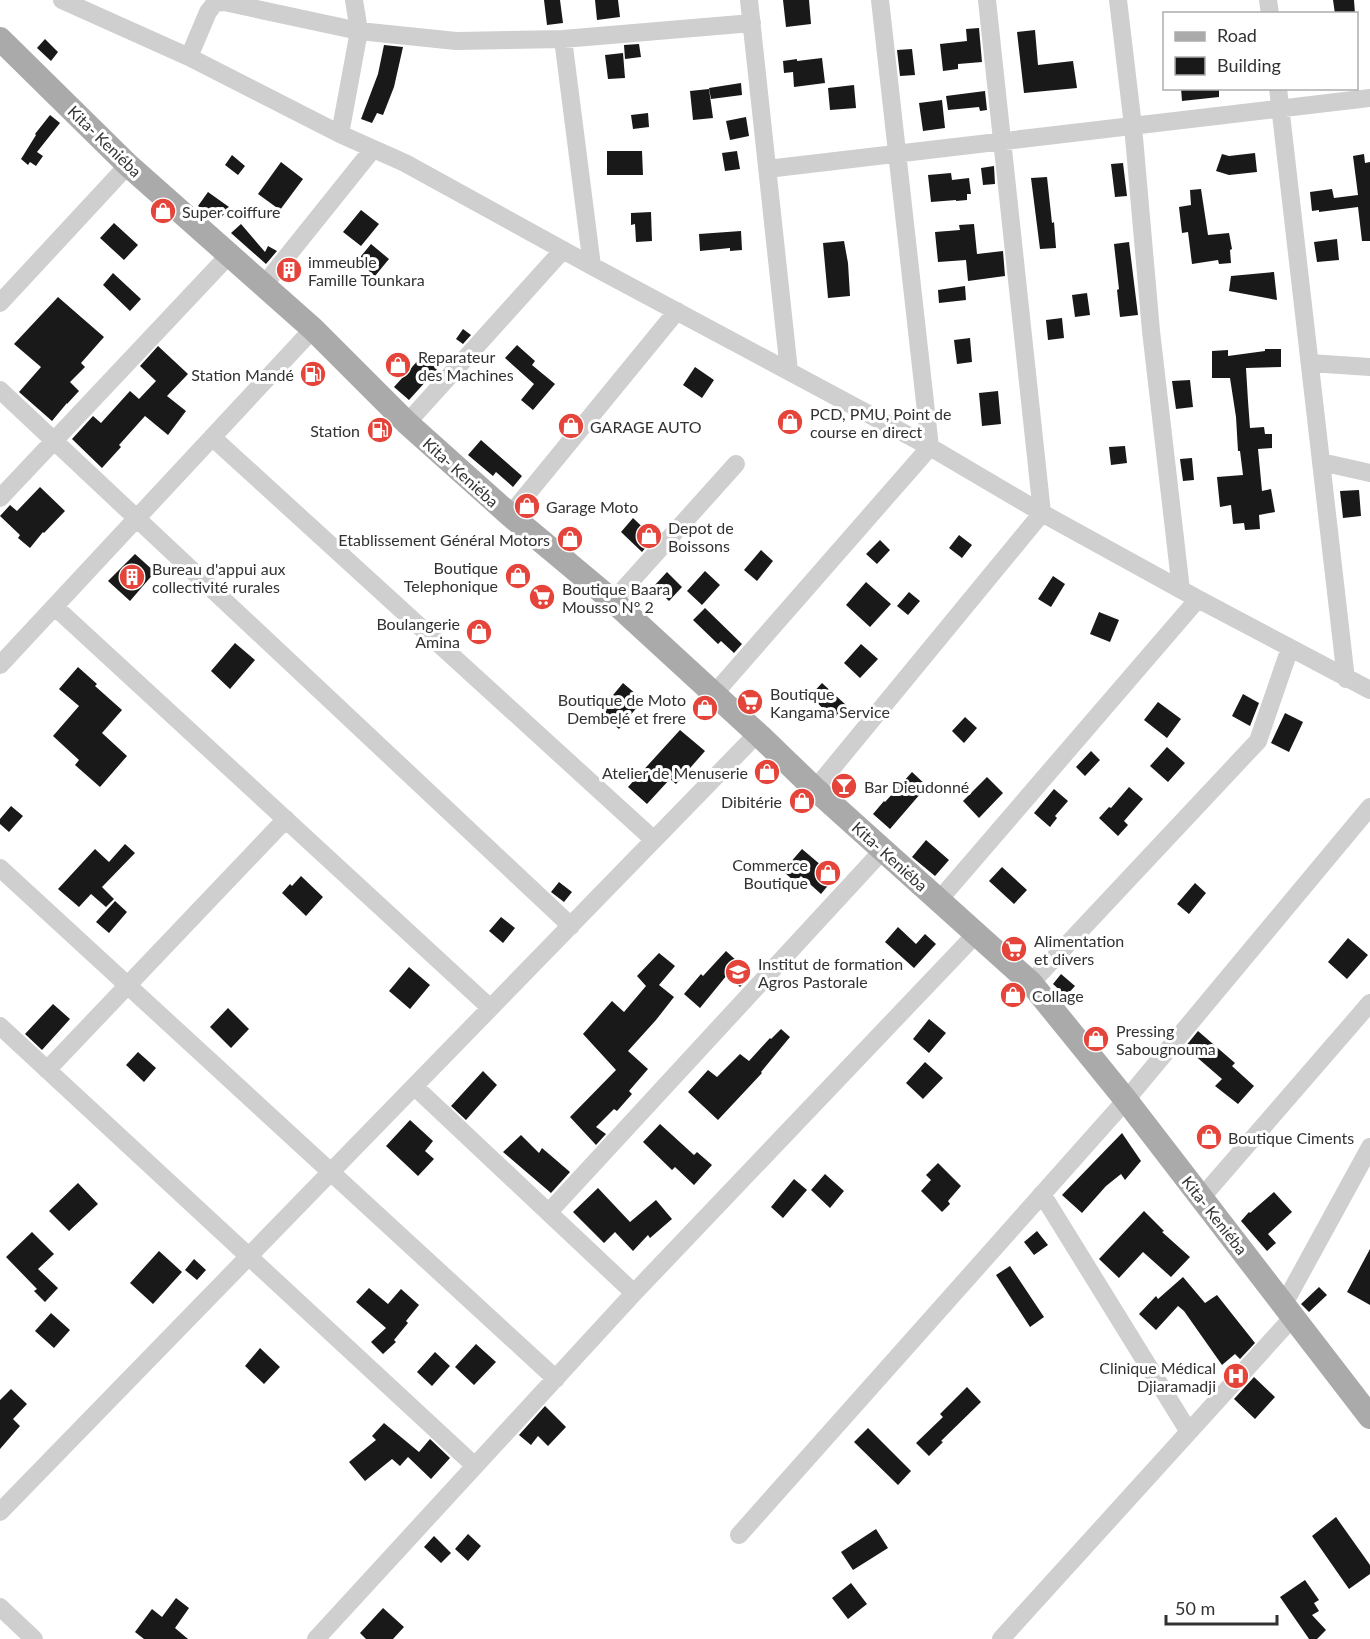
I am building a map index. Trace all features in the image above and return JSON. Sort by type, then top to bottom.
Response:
[{"type":"main road","name":"Kita- Keniéba","points":[[0,39],[128,165],[313,329],[407,423],[510,515],[613,601],[815,789],[1031,983],[1202,1197],[1370,1417]]},
{"type":"street","points":[[62,0],[189,57],[340,134],[405,163],[930,447],[1042,513],[1181,590],[1370,690]]},
{"type":"street","points":[[340,134],[358,31],[354,0]]},
{"type":"street","points":[[749,0],[789,371]]},
{"type":"street","points":[[714,694],[930,447],[880,0]]},
{"type":"street","points":[[815,789],[1042,513],[987,0]]},
{"type":"street","points":[[1118,0],[1133,126],[1151,331],[1181,590]]},
{"type":"street","points":[[189,57],[208,12],[215,3],[224,2],[358,31],[456,42],[563,39],[752,23]]},
{"type":"street","points":[[563,39],[592,266]]},
{"type":"street","points":[[1278,90],[1346,679]]},
{"type":"street","points":[[767,169],[1370,98]]},
{"type":"street","points":[[264,285],[373,149]]},
{"type":"street","points":[[3,296],[128,165]]},
{"type":"street","points":[[407,423],[563,250]]},
{"type":"street","points":[[0,498],[230,254]]},
{"type":"street","points":[[510,515],[677,311]]},
{"type":"street","points":[[0,665],[313,329]]},
{"type":"street","points":[[1310,363],[1370,367]]},
{"type":"street","points":[[0,390],[571,926]]},
{"type":"street","points":[[212,437],[654,840]]},
{"type":"street","points":[[1321,462],[1370,472]]},
{"type":"street","points":[[613,601],[736,464]]},
{"type":"street","points":[[939,900],[1198,599]]},
{"type":"street","points":[[55,607],[486,1003]]},
{"type":"street","points":[[1031,983],[1258,741],[1290,648]]},
{"type":"street","points":[[0,1512],[757,734]]},
{"type":"street","points":[[739,1535],[1126,1100],[1370,807]]},
{"type":"street","points":[[47,1070],[286,819]]},
{"type":"street","points":[[549,1212],[883,850]]},
{"type":"street","points":[[0,867],[556,1379]]},
{"type":"street","points":[[316,1639],[634,1293],[976,934]]},
{"type":"street","points":[[1202,1197],[1370,1003]]},
{"type":"street","points":[[0,1026],[475,1466]]},
{"type":"street","points":[[415,1087],[634,1293]]},
{"type":"street","points":[[1001,1639],[1189,1432],[1289,1310],[1370,1147]]},
{"type":"street","points":[[1042,1194],[1189,1432]]},
{"type":"street","points":[[0,1607],[34,1639]]},
{"type":"building","points":[[544,0],[560,0],[563,23],[547,25]]},
{"type":"building","points":[[595,0],[618,0],[620,17],[597,20]]},
{"type":"building","points":[[783,0],[809,0],[811,24],[786,27]]},
{"type":"building","points":[[1333,0],[1354,0],[1355,12],[1335,12]]},
{"type":"building","points":[[979,28],[982,62],[958,64],[958,69],[943,71],[940,44],[967,41],[966,29]]},
{"type":"building","points":[[1035,30],[1038,65],[1073,61],[1077,88],[1024,93],[1017,32]]},
{"type":"building","points":[[45,39],[58,52],[51,61],[37,48]]},
{"type":"building","points":[[639,44],[641,57],[625,59],[624,45]]},
{"type":"building","points":[[384,45],[403,47],[394,87],[383,115],[377,113],[372,123],[361,119],[378,74]]},
{"type":"building","points":[[912,49],[915,75],[900,76],[897,50]]},
{"type":"building","points":[[623,53],[625,78],[608,79],[605,55]]},
{"type":"building","points":[[822,58],[825,83],[794,87],[793,72],[784,73],[783,61]]},
{"type":"building","points":[[741,83],[742,95],[711,99],[709,88]]},
{"type":"building","points":[[854,85],[856,108],[830,110],[828,88]]},
{"type":"building","points":[[709,89],[713,118],[693,120],[690,91]]},
{"type":"building","points":[[1181,90],[1219,90],[1219,97],[1182,101]]},
{"type":"building","points":[[985,91],[987,110],[980,111],[979,107],[948,110],[946,96]]},
{"type":"building","points":[[942,100],[945,128],[923,131],[919,103]]},
{"type":"building","points":[[648,113],[649,127],[633,129],[631,115]]},
{"type":"building","points":[[50,115],[60,123],[37,152],[43,156],[36,166],[30,162],[28,165],[21,159],[35,134]]},
{"type":"building","points":[[746,117],[749,136],[730,140],[726,121]]},
{"type":"building","points":[[607,151],[642,151],[643,175],[607,175]]},
{"type":"building","points":[[737,151],[740,169],[725,171],[722,153]]},
{"type":"building","points":[[1255,153],[1257,172],[1229,175],[1216,171],[1222,154],[1229,156]]},
{"type":"building","points":[[1364,154],[1365,163],[1370,162],[1370,241],[1362,241],[1358,207],[1312,211],[1310,192],[1332,189],[1334,198],[1358,195],[1353,156]]},
{"type":"building","points":[[232,155],[245,166],[238,175],[225,165]]},
{"type":"building","points":[[281,162],[303,179],[280,210],[258,194]]},
{"type":"building","points":[[1123,163],[1127,196],[1115,197],[1111,164]]},
{"type":"building","points":[[994,166],[995,184],[983,185],[981,168]]},
{"type":"building","points":[[951,173],[952,180],[969,178],[971,194],[967,194],[967,200],[931,202],[928,175]]},
{"type":"building","points":[[1047,177],[1056,248],[1040,249],[1031,178]]},
{"type":"building","points":[[1201,189],[1208,235],[1229,233],[1232,249],[1230,250],[1231,263],[1219,264],[1218,260],[1192,264],[1188,232],[1182,233],[1179,207],[1191,205],[1190,190]]},
{"type":"building","points":[[208,192],[229,207],[219,221],[198,206]]},
{"type":"building","points":[[361,210],[379,224],[361,246],[343,232]]},
{"type":"building","points":[[651,212],[652,241],[636,242],[635,224],[631,225],[631,213]]},
{"type":"building","points":[[114,223],[138,245],[124,260],[100,238]]},
{"type":"building","points":[[241,224],[265,252],[268,246],[277,251],[266,264],[231,233]]},
{"type":"building","points":[[974,224],[977,254],[1003,251],[1005,276],[968,281],[966,260],[938,262],[935,232],[960,230],[959,225]]},
{"type":"building","points":[[741,231],[742,250],[730,251],[730,248],[700,251],[699,234]]},
{"type":"building","points":[[1337,239],[1339,260],[1317,262],[1314,242]]},
{"type":"building","points":[[844,241],[850,296],[828,298],[823,243]]},
{"type":"building","points":[[1129,242],[1138,315],[1120,317],[1114,244]]},
{"type":"building","points":[[371,244],[389,259],[375,276],[357,261]]},
{"type":"building","points":[[1274,272],[1277,300],[1229,291],[1231,276]]},
{"type":"building","points":[[113,273],[141,299],[130,311],[103,285]]},
{"type":"building","points":[[965,286],[966,300],[939,303],[938,290]]},
{"type":"building","points":[[1087,293],[1090,315],[1075,317],[1072,295]]},
{"type":"building","points":[[58,297],[104,337],[81,363],[85,367],[70,382],[79,391],[52,421],[19,392],[41,367],[14,344]]},
{"type":"building","points":[[1062,318],[1064,338],[1048,340],[1046,320]]},
{"type":"building","points":[[463,329],[471,335],[463,344],[456,339]]},
{"type":"building","points":[[970,338],[972,362],[957,364],[954,340]]},
{"type":"building","points":[[517,345],[535,361],[532,365],[555,384],[533,410],[521,400],[534,384],[505,358]]},
{"type":"building","points":[[158,346],[188,374],[167,396],[186,411],[168,435],[145,416],[102,468],[72,439],[93,416],[101,423],[130,391],[139,399],[156,381],[140,366]]},
{"type":"building","points":[[1265,349],[1281,349],[1281,367],[1246,368],[1248,401],[1250,428],[1264,427],[1265,434],[1272,434],[1272,448],[1258,449],[1262,491],[1271,489],[1275,512],[1259,515],[1260,529],[1245,530],[1244,523],[1233,524],[1231,505],[1220,507],[1217,477],[1243,475],[1230,378],[1212,378],[1212,351],[1228,350],[1228,356],[1265,351]]},
{"type":"building","points":[[422,356],[437,369],[409,400],[394,387]]},
{"type":"building","points":[[695,367],[714,380],[702,398],[683,385]]},
{"type":"building","points":[[1190,380],[1193,407],[1176,409],[1172,381]]},
{"type":"building","points":[[998,391],[1001,424],[982,426],[979,393]]},
{"type":"building","points":[[481,440],[522,476],[513,487],[496,472],[493,476],[468,455]]},
{"type":"building","points":[[1125,446],[1127,463],[1111,465],[1109,447]]},
{"type":"building","points":[[1192,458],[1194,480],[1183,481],[1180,459]]},
{"type":"building","points":[[40,487],[65,511],[30,548],[18,538],[20,535],[0,516],[10,505],[17,511]]},
{"type":"building","points":[[1359,490],[1361,516],[1343,518],[1340,491]]},
{"type":"building","points":[[633,518],[654,538],[642,552],[621,532]]},
{"type":"building","points":[[959,535],[972,545],[962,558],[949,548]]},
{"type":"building","points":[[880,540],[890,550],[877,564],[866,554]]},
{"type":"building","points":[[761,550],[773,561],[757,581],[744,570]]},
{"type":"building","name":"Bureau d'appui aux collectivité rurales","points":[[135,554],[155,572],[130,601],[108,581]]},
{"type":"building","points":[[705,571],[720,585],[702,605],[687,591]]},
{"type":"building","points":[[667,572],[682,587],[669,601],[654,586]]},
{"type":"building","points":[[1053,576],[1065,584],[1051,607],[1038,599]]},
{"type":"building","points":[[866,582],[891,604],[870,627],[846,605]]},
{"type":"building","points":[[909,592],[920,601],[908,615],[897,606]]},
{"type":"building","points":[[705,608],[742,644],[734,653],[721,641],[718,644],[693,620]]},
{"type":"building","points":[[1099,612],[1119,620],[1110,642],[1090,634]]},
{"type":"building","points":[[235,643],[255,660],[230,689],[211,671]]},
{"type":"building","points":[[861,644],[878,659],[860,678],[844,663]]},
{"type":"building","points":[[78,667],[122,710],[102,733],[127,756],[100,787],[75,765],[79,760],[53,736],[79,706],[59,689]]},
{"type":"building","points":[[623,683],[643,700],[619,729],[599,712]]},
{"type":"building","points":[[822,683],[846,705],[834,719],[810,696]]},
{"type":"building","points":[[1243,694],[1259,703],[1250,726],[1232,716]]},
{"type":"building","points":[[1158,702],[1181,719],[1167,738],[1144,720]]},
{"type":"building","points":[[1285,713],[1303,722],[1289,752],[1271,743]]},
{"type":"building","points":[[965,717],[977,728],[964,743],[952,731]]},
{"type":"building","points":[[680,730],[705,751],[676,784],[670,779],[647,804],[628,787]]},
{"type":"building","points":[[1167,747],[1185,763],[1168,782],[1150,766]]},
{"type":"building","points":[[1091,751],[1100,760],[1085,776],[1076,767]]},
{"type":"building","points":[[912,772],[927,786],[890,829],[873,814]]},
{"type":"building","points":[[987,777],[1003,793],[979,818],[963,801]]},
{"type":"building","points":[[1129,787],[1143,799],[1124,821],[1128,825],[1118,836],[1099,818]]},
{"type":"building","points":[[1054,789],[1068,801],[1055,816],[1057,818],[1050,827],[1034,813]]},
{"type":"building","points":[[11,806],[23,816],[9,832],[0,824],[0,819]]},
{"type":"building","points":[[926,840],[949,860],[935,876],[912,857]]},
{"type":"building","points":[[125,844],[135,853],[102,887],[114,899],[106,907],[91,894],[79,907],[58,889],[95,849],[109,862]]},
{"type":"building","points":[[802,849],[835,877],[821,894],[801,876],[795,882],[783,871]]},
{"type":"building","points":[[1002,867],[1027,890],[1014,904],[989,881]]},
{"type":"building","points":[[301,876],[323,897],[306,916],[282,893]]},
{"type":"building","points":[[559,882],[572,892],[564,902],[551,892]]},
{"type":"building","points":[[1195,883],[1206,893],[1189,914],[1177,904]]},
{"type":"building","points":[[115,901],[127,912],[109,933],[96,922]]},
{"type":"building","points":[[501,917],[515,928],[503,943],[489,931]]},
{"type":"building","points":[[898,927],[916,944],[925,934],[936,944],[914,968],[885,942]]},
{"type":"building","points":[[1348,938],[1368,955],[1347,979],[1328,962]]},
{"type":"building","points":[[726,951],[751,974],[740,987],[727,975],[700,1008],[684,994],[701,974],[703,976]]},
{"type":"building","points":[[659,953],[675,966],[659,985],[674,997],[628,1051],[648,1069],[629,1091],[632,1094],[617,1111],[614,1109],[596,1127],[606,1134],[596,1145],[570,1117],[616,1070],[583,1034],[612,1001],[624,1012],[646,986],[637,976]]},
{"type":"building","points":[[409,967],[430,985],[410,1009],[389,991]]},
{"type":"building","points":[[1061,974],[1075,986],[1066,996],[1053,984]]},
{"type":"building","points":[[53,1004],[70,1019],[42,1050],[25,1034]]},
{"type":"building","points":[[228,1008],[249,1029],[231,1048],[210,1027]]},
{"type":"building","points":[[929,1019],[946,1033],[929,1053],[913,1039]]},
{"type":"building","points":[[781,1029],[790,1037],[762,1073],[718,1120],[688,1092],[708,1070],[717,1077],[740,1054],[749,1061]]},
{"type":"building","points":[[1198,1031],[1235,1063],[1232,1066],[1254,1086],[1238,1104],[1215,1086],[1222,1079],[1185,1047]]},
{"type":"building","points":[[138,1052],[156,1068],[144,1082],[126,1065]]},
{"type":"building","points":[[925,1062],[943,1078],[923,1099],[906,1083]]},
{"type":"building","points":[[483,1071],[497,1085],[466,1120],[451,1106]]},
{"type":"building","points":[[410,1120],[433,1141],[425,1151],[434,1159],[418,1176],[386,1146]]},
{"type":"building","points":[[660,1124],[694,1155],[697,1152],[712,1165],[694,1185],[675,1167],[672,1170],[643,1142]]},
{"type":"building","points":[[1122,1133],[1141,1161],[1125,1180],[1121,1174],[1106,1186],[1082,1213],[1062,1195]]},
{"type":"building","points":[[521,1135],[539,1153],[542,1148],[570,1172],[551,1193],[503,1152]]},
{"type":"building","points":[[938,1163],[961,1186],[942,1212],[921,1191],[931,1180],[926,1175]]},
{"type":"building","points":[[825,1174],[844,1191],[830,1208],[811,1190]]},
{"type":"building","points":[[794,1179],[807,1190],[783,1218],[771,1207]]},
{"type":"building","points":[[78,1183],[98,1204],[69,1231],[49,1211]]},
{"type":"building","points":[[598,1188],[630,1222],[656,1200],[672,1219],[650,1238],[648,1235],[633,1251],[615,1232],[604,1243],[573,1212]]},
{"type":"building","points":[[1274,1192],[1292,1212],[1268,1234],[1276,1243],[1267,1251],[1241,1221]]},
{"type":"building","points":[[1144,1211],[1164,1231],[1162,1232],[1190,1257],[1171,1277],[1143,1252],[1119,1278],[1099,1259]]},
{"type":"building","points":[[1037,1231],[1048,1245],[1034,1255],[1024,1242]]},
{"type":"building","points":[[32,1232],[54,1254],[38,1269],[58,1288],[45,1302],[34,1291],[37,1289],[6,1257]]},
{"type":"building","points":[[1370,1249],[1370,1305],[1347,1292]]},
{"type":"building","points":[[159,1251],[182,1272],[153,1304],[130,1283]]},
{"type":"building","points":[[194,1259],[206,1270],[197,1280],[185,1270]]},
{"type":"building","points":[[1010,1266],[1044,1317],[1030,1327],[996,1275]]},
{"type":"building","points":[[1183,1277],[1205,1303],[1217,1295],[1255,1343],[1240,1359],[1235,1354],[1222,1365],[1184,1311],[1178,1306],[1156,1330],[1139,1314],[1156,1296],[1158,1299]]},
{"type":"building","points":[[1319,1287],[1327,1295],[1309,1312],[1301,1304]]},
{"type":"building","points":[[369,1288],[388,1304],[401,1289],[419,1305],[394,1340],[396,1342],[383,1354],[371,1342],[386,1328],[356,1302]]},
{"type":"building","points":[[51,1313],[70,1330],[54,1348],[35,1331]]},
{"type":"building","points":[[476,1344],[496,1362],[474,1385],[455,1367]]},
{"type":"building","points":[[260,1348],[280,1367],[264,1384],[245,1366]]},
{"type":"building","points":[[435,1352],[450,1366],[432,1386],[417,1372]]},
{"type":"building","points":[[1254,1377],[1275,1397],[1255,1419],[1234,1399]]},
{"type":"building","points":[[967,1387],[981,1402],[929,1456],[916,1443],[943,1417],[940,1414]]},
{"type":"building","points":[[11,1389],[27,1404],[13,1419],[20,1426],[0,1449],[0,1400]]},
{"type":"building","points":[[545,1406],[566,1427],[548,1446],[538,1436],[531,1445],[519,1435]]},
{"type":"building","points":[[384,1423],[419,1452],[430,1439],[450,1458],[431,1479],[408,1457],[400,1466],[392,1459],[365,1481],[349,1462],[376,1440],[372,1436]]},
{"type":"building","points":[[868,1428],[911,1471],[898,1485],[854,1442]]},
{"type":"building","points":[[1336,1517],[1370,1565],[1370,1574],[1349,1589],[1312,1536]]},
{"type":"building","points":[[876,1529],[888,1548],[853,1570],[841,1552]]},
{"type":"building","points":[[468,1534],[481,1546],[468,1561],[455,1549]]},
{"type":"building","points":[[434,1536],[451,1553],[441,1563],[424,1547]]},
{"type":"building","points":[[1305,1580],[1319,1600],[1314,1603],[1319,1611],[1312,1615],[1326,1630],[1317,1639],[1309,1639],[1280,1597]]},
{"type":"building","points":[[851,1583],[867,1604],[848,1619],[832,1598]]},
{"type":"building","points":[[176,1598],[189,1608],[175,1628],[188,1639],[144,1639],[135,1632],[152,1609],[162,1617]]},
{"type":"building","points":[[383,1608],[404,1627],[393,1639],[366,1639],[360,1633]]},
{"type":"place","name":"Super coiffure","points":[[163,211]]},
{"type":"place","name":"immeuble Famille Tounkara","points":[[289,270]]},
{"type":"place","name":"Reparateur des Machines","points":[[398,365]]},
{"type":"place","name":"Station Mandé","points":[[313,374]]},
{"type":"place","name":"PCD, PMU, Point de course en direct","points":[[790,422]]},
{"type":"place","name":"GARAGE AUTO","points":[[571,426]]},
{"type":"place","name":"Station","points":[[380,430]]},
{"type":"place","name":"Garage Moto","points":[[527,506]]},
{"type":"place","name":"Depot de Boissons","points":[[649,536]]},
{"type":"place","name":"Etablissement Général Motors","points":[[570,539]]},
{"type":"place","name":"Boutique Telephonique","points":[[518,576]]},
{"type":"place","name":"Bureau d'appui aux collectivité rurales","points":[[132,577]]},
{"type":"place","name":"Boutique Baara Mousso N° 2","points":[[542,597]]},
{"type":"place","name":"Boulangerie Amina","points":[[479,632]]},
{"type":"place","name":"Boutique Kangama Service","points":[[750,702]]},
{"type":"place","name":"Boutique de Moto Dembelé et frere","points":[[705,708]]},
{"type":"place","name":"Atelier de Menuserie","points":[[767,772]]},
{"type":"place","name":"Bar Dieudonné","points":[[844,786]]},
{"type":"place","name":"Dibitérie","points":[[802,801]]},
{"type":"place","name":"Commerce Boutique","points":[[828,873]]},
{"type":"place","name":"Alimentation et divers","points":[[1014,949]]},
{"type":"place","name":"Institut de formation Agros Pastorale","points":[[738,972]]},
{"type":"place","name":"Collage","points":[[1013,995]]},
{"type":"place","name":"Pressing Sabougnouma","points":[[1096,1039]]},
{"type":"place","name":"Boutique Ciments","points":[[1209,1137]]},
{"type":"place","name":"Clinique Médical Djiaramadji","points":[[1236,1376]]}]
